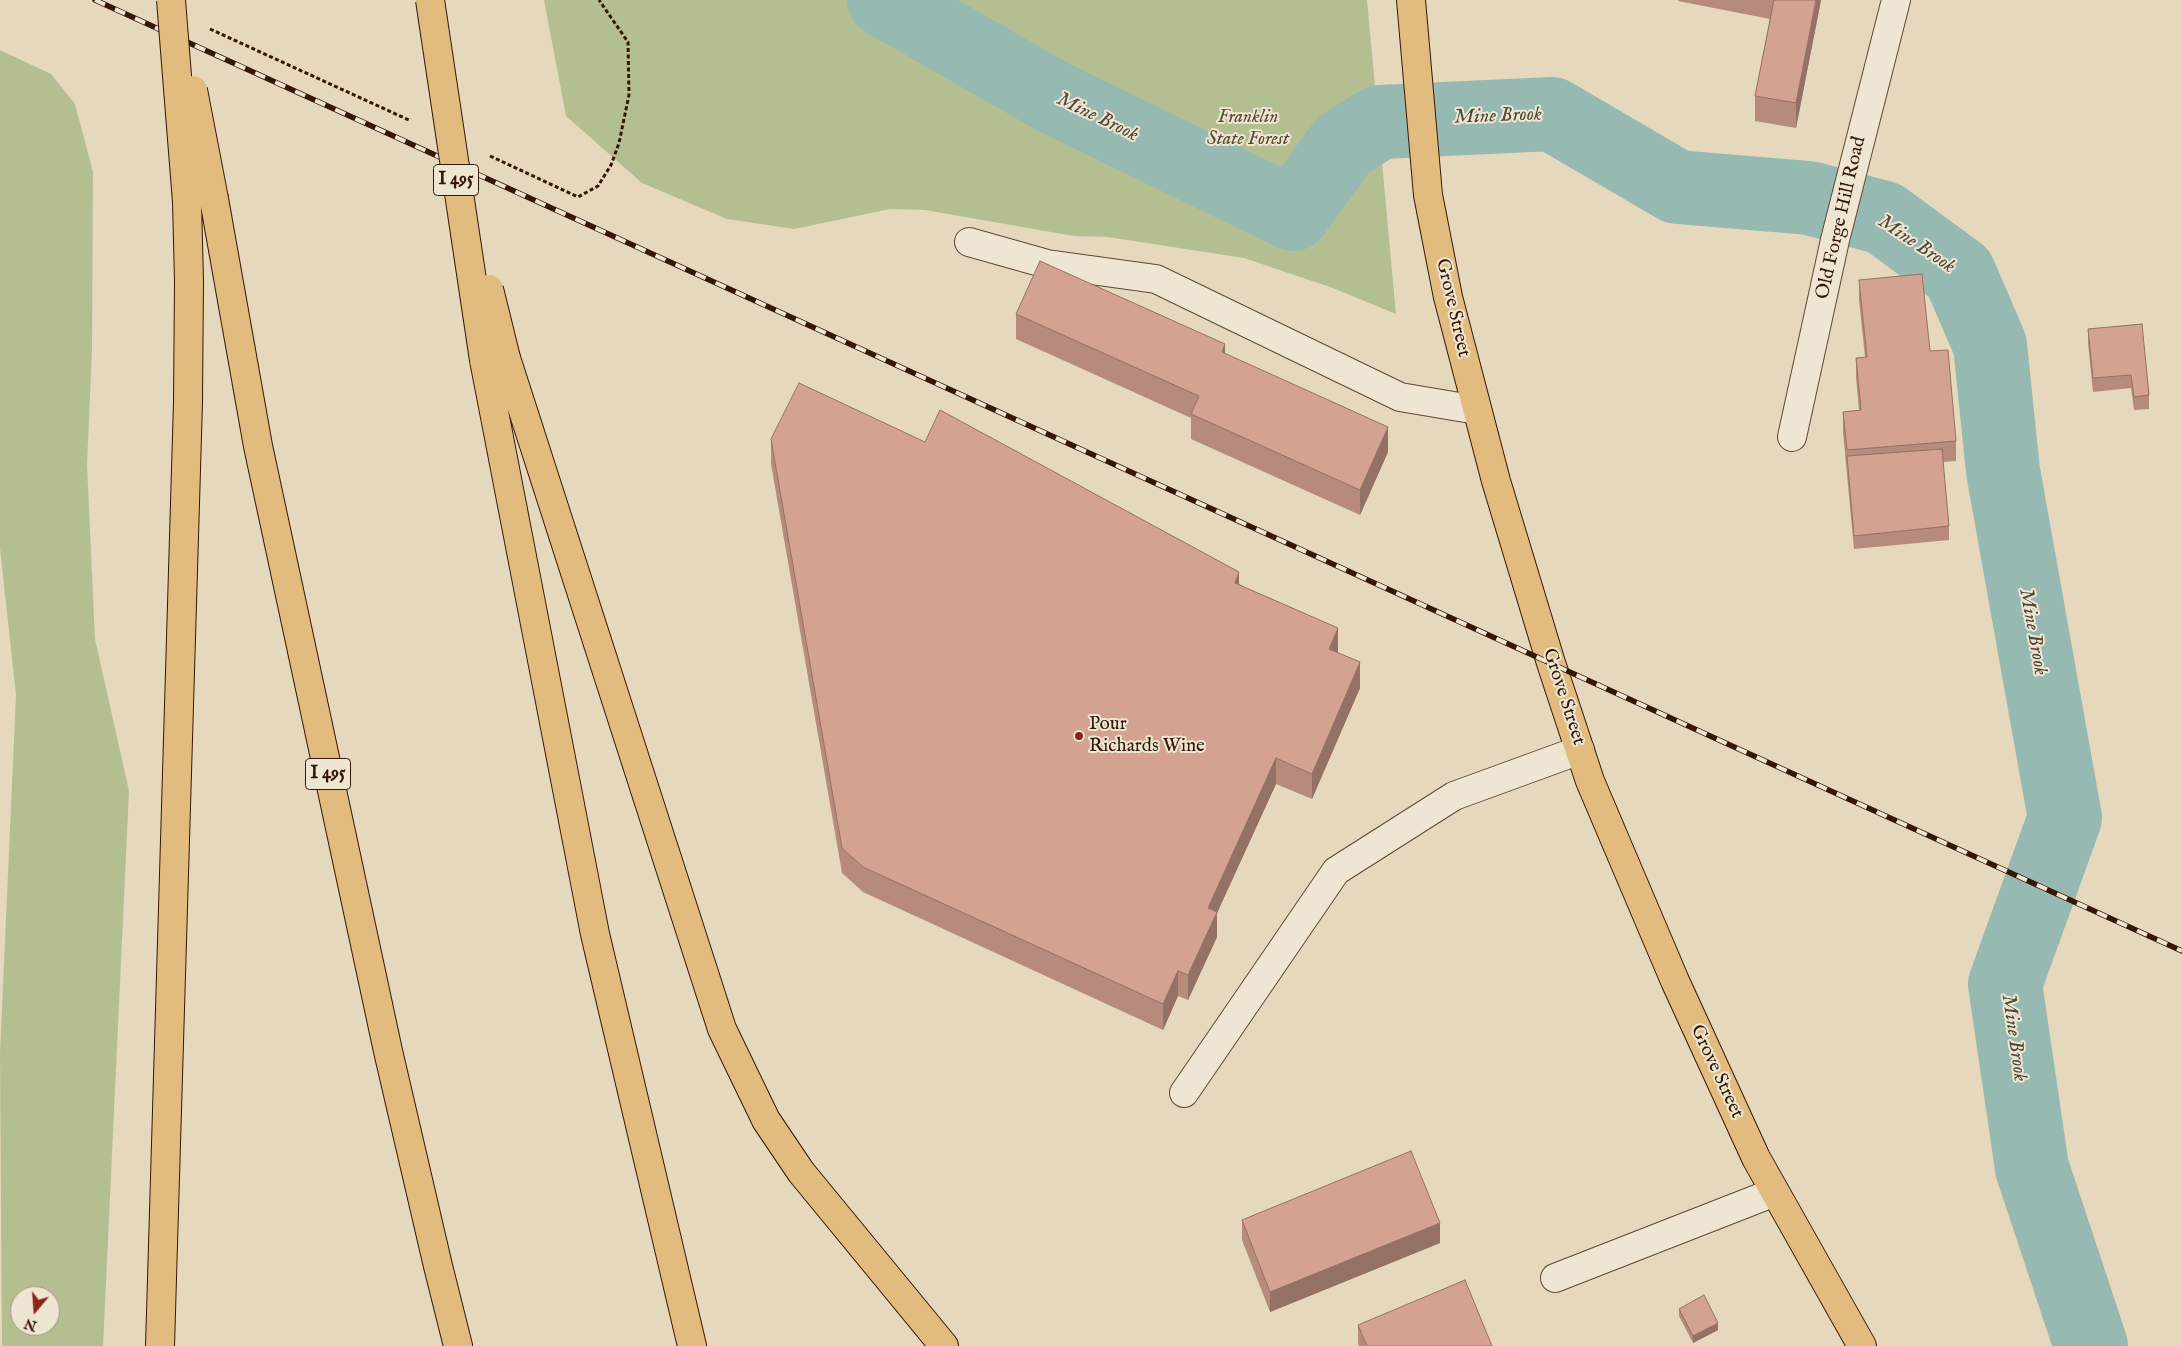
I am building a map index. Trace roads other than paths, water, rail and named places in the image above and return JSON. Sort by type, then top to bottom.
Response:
[{"type":"main road","points":[[160,1346],[188,402],[189,281],[187,202],[172,0]]},
{"type":"main road","name":"I 495","points":[[176,0],[260,456],[388,1051],[435,1257],[458,1346]]},
{"type":"main road","name":"I 495","points":[[430,0],[444,100],[495,359],[596,934],[692,1346]]},
{"type":"main road","name":"Grove Street","points":[[1411,0],[1428,195],[1448,297],[1496,481],[1550,663],[1590,781],[1675,981],[1756,1158],[1862,1346]]},
{"type":"main road","points":[[495,359],[722,1029],[766,1120],[801,1172],[944,1346]]},
{"type":"street","name":"Old Forge Hill Road","points":[[1792,437],[1835,240],[1896,0]]},
{"type":"street","points":[[969,242],[1047,264],[1156,279],[1400,397],[1477,410]]},
{"type":"street","points":[[1184,1093],[1336,871],[1454,796],[1580,750]]},
{"type":"street","points":[[1555,1278],[1775,1192]]},
{"type":"waterway","name":"Mine Brook","points":[[884,0],[1053,97],[1293,214],[1343,145],[1380,122],[1552,114],[1677,187],[1809,198],[1884,218],[1959,273],[1990,345],[2003,471],[2065,818],[2005,984],[2032,1168],[2091,1346]]},
{"type":"railway","points":[[95,0],[2182,951]]},
{"type":"place","name":"Pour Richards Wine","points":[[1079,736]]},
{"type":"park label","name":"Franklin State Forest","points":[[1248,129]]}]
